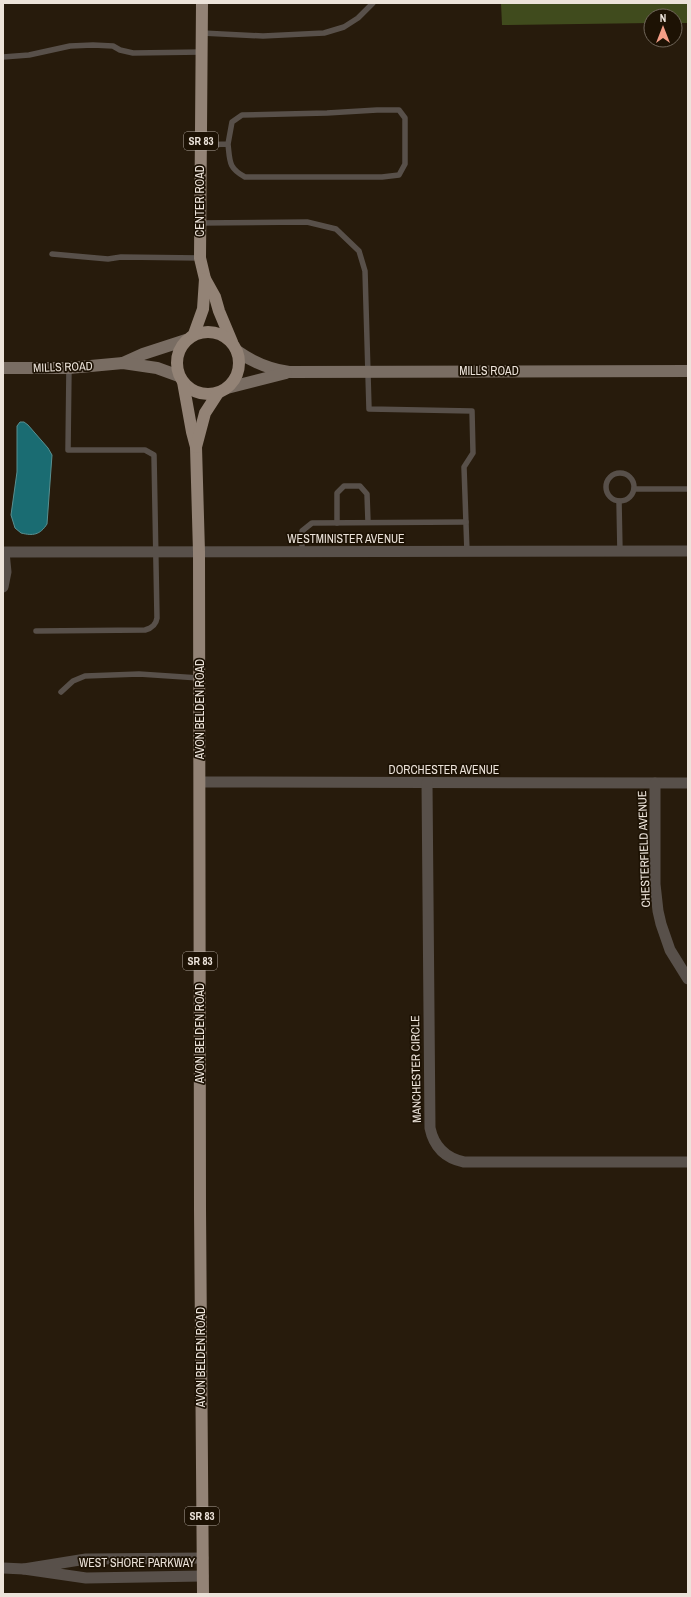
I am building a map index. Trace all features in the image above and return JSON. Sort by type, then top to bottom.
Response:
[{"type":"main road","name":"CENTER ROAD","points":[[202,3],[200,258],[205,279],[215,297],[219,311],[235,347]]},
{"type":"main road","name":"CENTER ROAD","points":[[190,337],[203,309],[205,279]]},
{"type":"main road","points":[[204,331],[214,332],[224,336],[235,347],[240,361],[238,371],[234,381],[222,390],[209,394],[200,393],[191,390],[181,379],[176,366],[177,357],[180,348],[190,337],[204,331]]},
{"type":"main road","name":"AVON BELDEN ROAD","points":[[181,379],[196,447],[199,552],[200,1209],[203,1594]]},
{"type":"main road","name":"AVON BELDEN ROAD","points":[[196,447],[205,413],[222,390]]},
{"type":"street","name":"MILLS ROAD","points":[[123,363],[190,337]]},
{"type":"street","name":"MILLS ROAD","points":[[235,347],[248,358],[266,367],[289,372],[688,371]]},
{"type":"street","name":"MILLS ROAD","points":[[3,368],[69,368],[123,363],[157,368],[181,379]]},
{"type":"street","name":"MILLS ROAD","points":[[222,390],[289,372]]},
{"type":"street","name":"WESTMINISTER AVENUE","points":[[3,587],[6,572],[4,552],[688,552]]},
{"type":"street","name":"DORCHESTER AVENUE","points":[[200,782],[688,783]]},
{"type":"street","name":"MANCHESTER CIRCLE","points":[[428,783],[430,1128],[436,1146],[454,1160],[464,1162],[688,1162]]},
{"type":"street","name":"CHESTERFIELD AVENUE","points":[[655,783],[655,884],[658,911],[670,950],[688,979]]},
{"type":"street","name":"WEST SHORE PARKWAY","points":[[3,1568],[24,1568],[86,1559],[203,1558]]},
{"type":"street","name":"WEST SHORE PARKWAY","points":[[24,1568],[86,1578],[203,1576]]},
{"type":"lane","points":[[202,33],[262,36],[324,33],[344,27],[358,18],[373,3]]},
{"type":"lane","points":[[3,57],[29,55],[70,46],[93,45],[113,46],[120,50],[133,53],[202,52]]},
{"type":"lane","points":[[399,110],[406,118],[405,164],[399,175],[382,178],[245,177],[236,172],[230,164],[228,144],[232,122],[242,115],[399,110]]},
{"type":"lane","points":[[201,145],[228,144]]},
{"type":"lane","points":[[200,223],[307,222],[336,228],[359,251],[365,271],[369,409],[472,411],[473,453],[464,467],[467,552]]},
{"type":"lane","points":[[52,254],[108,259],[121,256],[200,258]]},
{"type":"lane","points":[[36,631],[145,630],[153,626],[157,618],[154,455],[145,450],[68,450],[69,368]]},
{"type":"lane","points":[[617,473],[627,475],[633,482],[634,489],[629,498],[619,501],[611,499],[606,491],[606,482],[617,473]]},
{"type":"lane","points":[[337,523],[337,493],[344,486],[360,486],[367,494],[368,522]]},
{"type":"lane","points":[[634,489],[688,489]]},
{"type":"lane","points":[[619,501],[620,552]]},
{"type":"lane","points":[[302,552],[302,531],[312,523],[466,522]]},
{"type":"lane","points":[[61,692],[73,681],[85,676],[139,674],[200,678]]},
{"type":"green space","points":[[501,3],[688,3],[688,23],[683,23],[683,8],[643,8],[643,23],[502,25]]},
{"type":"water","points":[[20,422],[24,422],[28,425],[48,448],[52,455],[47,524],[36,534],[21,533],[15,528],[11,515],[17,472],[17,426]]}]
